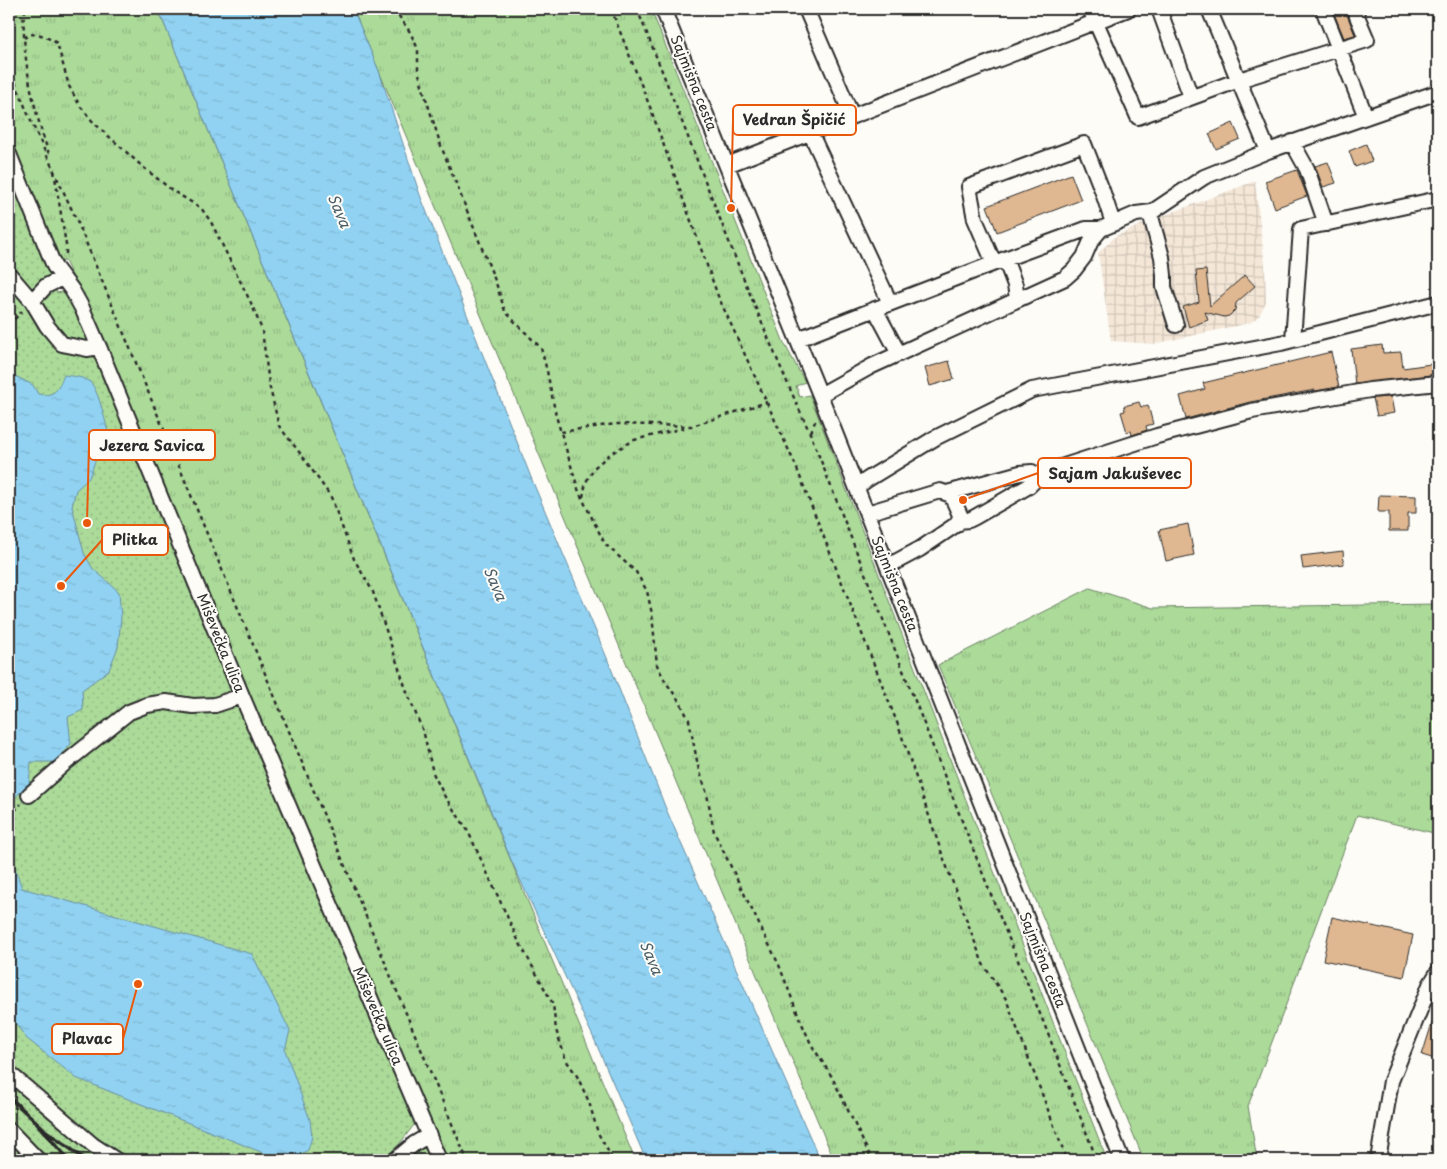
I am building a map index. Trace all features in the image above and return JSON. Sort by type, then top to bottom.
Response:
[{"type":"street","name":"Sajmišna cesta","points":[[664,9],[798,339],[1122,1160]]},
{"type":"street","points":[[806,9],[852,116]]},
{"type":"street","points":[[727,165],[852,116],[1093,15],[1128,9]]},
{"type":"street","points":[[1159,9],[1191,98]]},
{"type":"street","points":[[1209,9],[1268,151]]},
{"type":"street","points":[[1323,9],[1366,117]]},
{"type":"street","points":[[1093,15],[1138,117],[1238,80],[1367,40],[1354,9]]},
{"type":"street","points":[[798,339],[1086,229],[1107,226],[1136,214],[1150,212],[1164,206],[1204,177],[1292,142],[1438,92]]},
{"type":"street","points":[[810,132],[890,303]]},
{"type":"street","points":[[1292,142],[1307,169],[1326,224]]},
{"type":"street","points":[[1017,299],[1015,285],[975,219],[969,187],[1084,144],[1102,190],[1107,226]]},
{"type":"street","name":"Miševečka ulica","points":[[9,154],[54,266],[72,290],[99,347],[242,696],[439,1160]]},
{"type":"street","points":[[1293,340],[1301,229],[1438,199]]},
{"type":"street","points":[[1150,212],[1162,257],[1164,287],[1176,325]]},
{"type":"street","points":[[820,395],[872,366],[1065,278],[1084,257],[1091,241],[1107,226]]},
{"type":"street","points":[[9,274],[32,300],[62,344],[87,349],[99,347]]},
{"type":"street","points":[[32,300],[46,286],[62,278]]},
{"type":"street","points":[[856,487],[935,438],[1032,390],[1293,340],[1438,303]]},
{"type":"street","points":[[875,309],[899,354]]},
{"type":"street","points":[[947,493],[1020,473],[1032,472],[1036,475],[1157,436],[1252,411],[1370,390],[1438,383]]},
{"type":"street","points":[[958,521],[975,518],[1029,486],[1036,479],[1036,475]]},
{"type":"street","points":[[867,513],[940,491],[951,494],[961,517],[956,524],[920,549],[888,566]]},
{"type":"street","points":[[29,795],[64,764],[129,712],[147,705],[166,702],[193,706],[215,705],[242,696]]},
{"type":"street","points":[[1378,1160],[1391,1081],[1430,985],[1438,972]]},
{"type":"street","points":[[9,1073],[93,1145],[116,1160]]},
{"type":"street","points":[[9,1130],[38,1160]]},
{"type":"street","points":[[395,1160],[428,1135]]},
{"type":"path","points":[[26,9],[23,15],[25,57],[39,124],[53,166],[66,245],[65,269],[62,278]]},
{"type":"path","points":[[394,9],[410,32],[418,49],[418,70],[441,146],[505,310],[541,348],[556,416],[582,499],[605,544],[636,572],[647,591],[652,614],[657,665],[689,720],[714,832],[779,965],[811,1044],[832,1077],[872,1160]]},
{"type":"path","points":[[610,9],[650,107],[718,296],[795,464],[898,725],[941,852],[983,964],[1006,999],[1067,1160]]},
{"type":"path","points":[[637,9],[742,274],[810,433],[1097,1160]]},
{"type":"path","points":[[24,38],[30,34],[39,33],[56,43],[69,86],[80,106],[94,123],[144,168],[173,191],[201,208],[211,222],[262,330],[269,384],[279,426],[303,456],[331,497],[354,559],[373,592],[424,734],[433,772],[445,797],[467,829],[518,940],[553,1004],[556,1030],[566,1060],[577,1076],[589,1102],[598,1133],[613,1160]]},
{"type":"path","points":[[9,66],[30,118],[78,223],[467,1160]]},
{"type":"path","points":[[9,325],[32,300]]},
{"type":"path","points":[[582,499],[586,482],[595,467],[610,454],[634,440],[692,426],[767,402]]},
{"type":"path","points":[[561,432],[616,424],[692,426]]},
{"type":"path","points":[[9,818],[29,795]]},
{"type":"shaded area","points":[[1255,181],[1265,266],[1266,302],[1259,316],[1250,323],[1154,344],[1111,341],[1098,253],[1116,236],[1152,220]]},
{"type":"green space","points":[[9,9],[158,9],[635,1160],[446,1160],[390,1032],[153,468],[101,335],[65,261],[59,262],[9,138]]},
{"type":"green space","points":[[353,9],[651,9],[784,343],[805,382],[796,386],[800,397],[810,395],[1107,1160],[834,1160]]},
{"type":"green space","points":[[9,168],[57,293],[66,291],[89,337],[417,1121],[385,1160],[9,1160]]},
{"type":"green space","points":[[1090,588],[1153,608],[1438,604],[1438,834],[1357,815],[1248,1106],[1257,1160],[1144,1160],[938,665]]},
{"type":"green space","points":[[421,1146],[429,1151],[433,1160],[408,1160]]},
{"type":"water","name":"Sava","points":[[158,9],[353,9],[379,71],[420,195],[532,480],[607,658],[666,809],[820,1160],[646,1160],[595,1041],[512,862]]},
{"type":"water","points":[[9,373],[33,385],[38,394],[44,395],[55,391],[64,375],[87,380],[93,386],[102,410],[110,441],[98,453],[89,478],[76,490],[72,506],[84,553],[93,569],[119,592],[121,618],[118,647],[109,670],[82,690],[83,710],[68,717],[71,744],[54,762],[31,762],[29,784],[9,803]]},
{"type":"water","points":[[9,852],[22,888],[252,954],[290,1031],[285,1050],[310,1120],[312,1137],[308,1150],[295,1158],[276,1158],[76,1078],[26,1038],[9,1014]]},
{"type":"building","points":[[1332,9],[1345,9],[1355,35],[1344,38]]},
{"type":"building","points":[[1233,123],[1240,139],[1216,149],[1209,134]]},
{"type":"building","points":[[1366,144],[1372,161],[1355,167],[1349,151]]},
{"type":"building","points":[[1328,162],[1336,183],[1323,187],[1315,166]]},
{"type":"building","points":[[1297,170],[1307,196],[1275,208],[1265,181]]},
{"type":"building","points":[[1071,174],[1081,200],[997,232],[987,206]]},
{"type":"building","points":[[1206,270],[1210,306],[1245,275],[1255,286],[1236,303],[1235,310],[1229,316],[1224,317],[1205,312],[1208,320],[1189,327],[1183,307],[1199,302],[1196,271]]},
{"type":"building","points":[[1382,345],[1383,353],[1401,352],[1403,368],[1438,363],[1438,374],[1355,384],[1351,349]]},
{"type":"building","points":[[1331,352],[1339,387],[1250,402],[1186,419],[1180,396],[1205,389],[1203,383]]},
{"type":"building","points":[[949,361],[954,379],[930,386],[925,368]]},
{"type":"building","points":[[1391,397],[1394,413],[1377,416],[1373,398]]},
{"type":"building","points":[[1139,402],[1141,407],[1148,405],[1153,424],[1146,426],[1147,430],[1132,435],[1131,431],[1127,432],[1121,412],[1125,411],[1124,406]]},
{"type":"building","points":[[1379,495],[1416,496],[1416,513],[1408,513],[1408,531],[1389,531],[1389,512],[1378,512]]},
{"type":"building","points":[[1188,524],[1194,555],[1166,561],[1159,530]]},
{"type":"building","points":[[1343,551],[1344,564],[1303,569],[1301,556]]},
{"type":"building","points":[[1332,917],[1413,935],[1404,977],[1323,960]]},
{"type":"building","points":[[1436,1011],[1438,1011],[1438,1060],[1422,1055]]},
{"type":"railway","points":[[9,1097],[44,1129]]},
{"type":"railway","points":[[69,1160],[39,1126],[86,1160]]},
{"type":"place","name":"Vedran Špičić","points":[[731,208]]},
{"type":"place","name":"Sajam Jakuševec","points":[[963,500]]},
{"type":"place","name":"Jezera Savica","points":[[87,523]]},
{"type":"place","name":"Plitka","points":[[61,586]]},
{"type":"place","name":"Plavac","points":[[138,984]]}]
